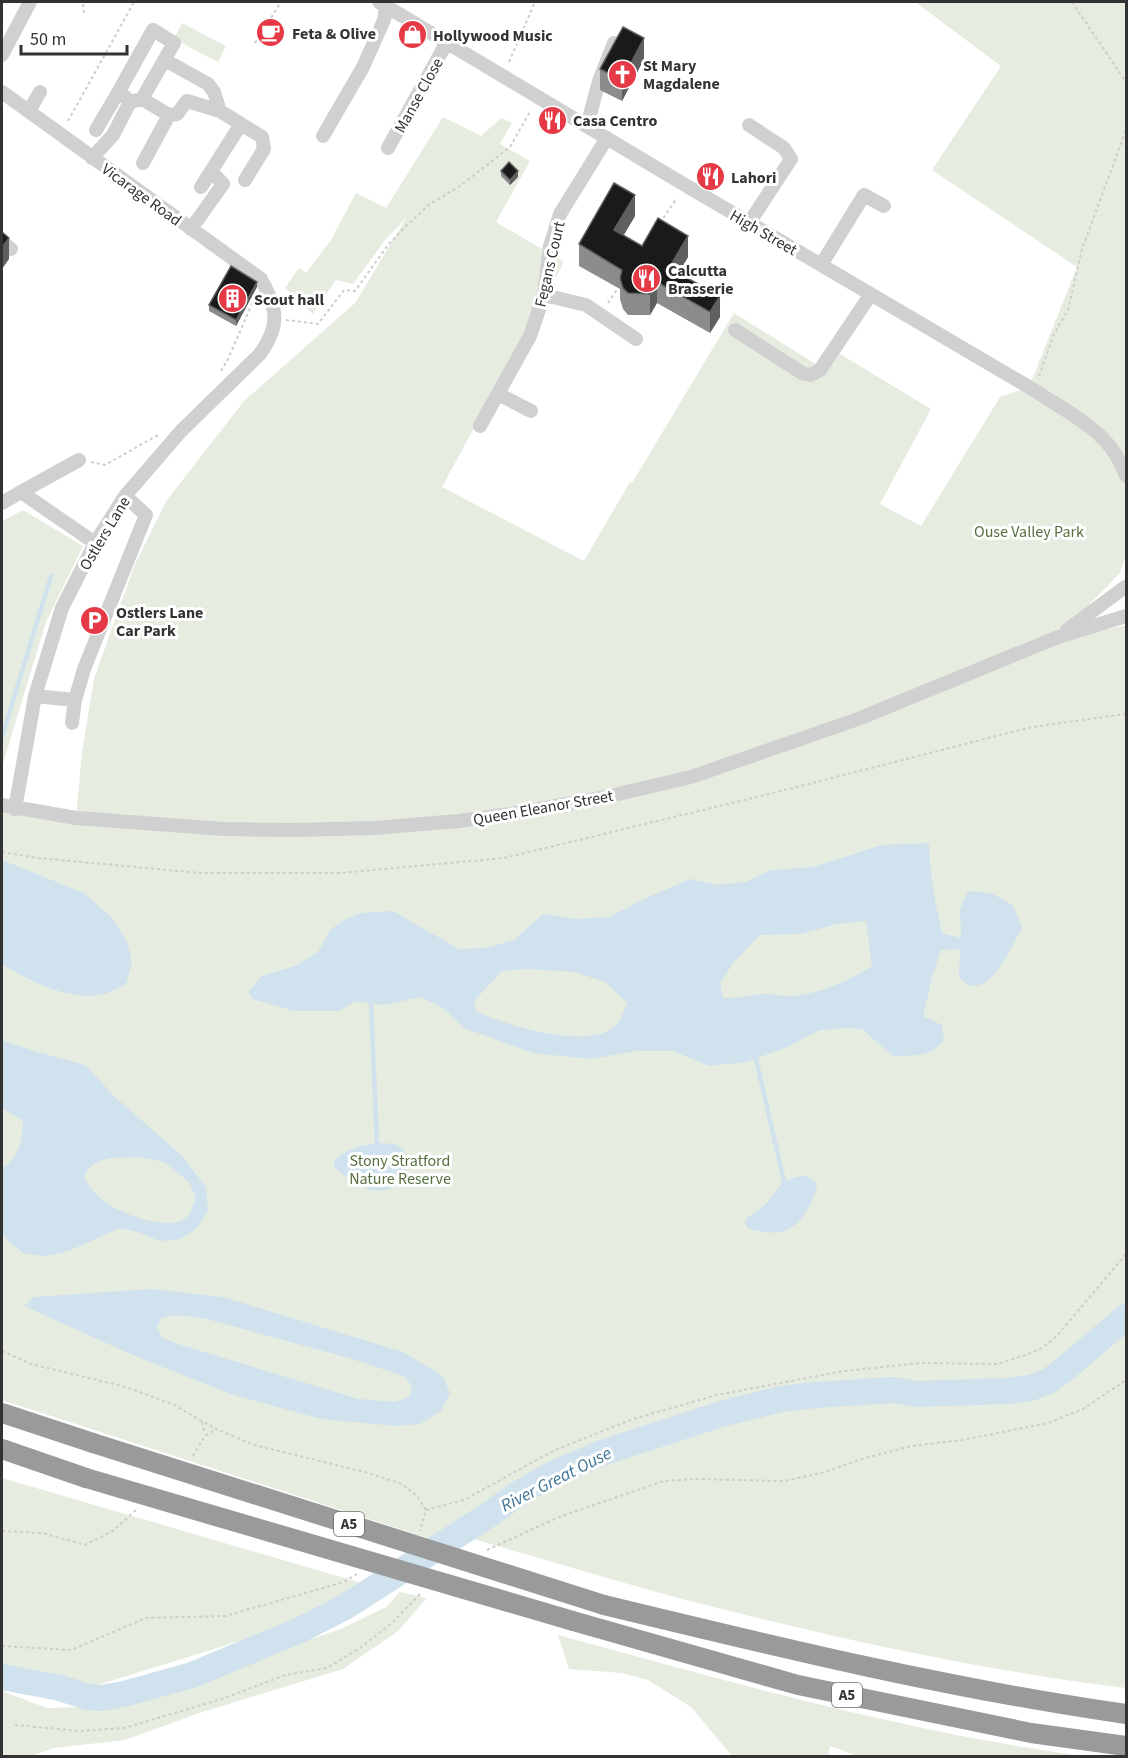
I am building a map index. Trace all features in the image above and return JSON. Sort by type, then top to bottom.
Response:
[{"type":"highway","name":"A5","points":[[2,1413],[604,1605],[805,1654],[1048,1703],[1126,1714]]},
{"type":"highway","name":"A5","points":[[2,1449],[86,1478],[798,1685],[1031,1733],[1126,1746]]},
{"type":"street","points":[[2,55],[30,2]]},
{"type":"street","points":[[323,136],[363,68],[384,20],[384,3]]},
{"type":"street","name":"High Street","points":[[384,3],[748,223],[1034,390],[1087,425],[1121,454]]},
{"type":"street","points":[[92,158],[113,135],[165,60],[174,43],[153,30],[96,130]]},
{"type":"street","name":"Manse Close","points":[[388,148],[447,42]]},
{"type":"street","points":[[586,126],[614,44]]},
{"type":"street","points":[[165,60],[208,84],[214,92],[220,111]]},
{"type":"street","points":[[119,91],[169,115],[177,114],[187,101],[220,111],[262,137],[264,149],[245,180]]},
{"type":"street","name":"Vicarage Road","points":[[2,92],[261,279],[274,304]]},
{"type":"street","points":[[29,111],[40,92]]},
{"type":"street","points":[[143,163],[169,115]]},
{"type":"street","points":[[201,188],[241,124]]},
{"type":"street","points":[[748,223],[791,159],[784,148],[749,124]]},
{"type":"street","name":"Fegans Court","points":[[480,426],[530,336],[544,295],[550,246],[560,214],[607,138]]},
{"type":"street","points":[[190,229],[223,184],[212,172]]},
{"type":"street","points":[[821,265],[864,195],[884,206]]},
{"type":"street","points":[[735,330],[802,373],[811,375],[820,370],[871,294]]},
{"type":"street","points":[[544,295],[586,305],[636,339]]},
{"type":"street","name":"Ostlers Lane","points":[[8,807],[36,696],[62,608],[95,543],[125,496],[182,431],[260,354],[270,340],[274,304]]},
{"type":"street","points":[[498,394],[531,411]]},
{"type":"street","points":[[1121,454],[1126,476]]},
{"type":"street","points":[[2,503],[79,460]]},
{"type":"street","points":[[21,492],[95,543]]},
{"type":"street","points":[[72,723],[75,700],[84,669],[146,515],[125,496]]},
{"type":"street","name":"Queen Eleanor Street","points":[[1058,637],[1126,591]]},
{"type":"street","name":"Queen Eleanor Street","points":[[8,807],[76,818],[224,829],[293,830],[374,828],[458,821],[517,813],[601,798],[702,773],[858,719],[1058,637],[1126,616]]},
{"type":"street","points":[[36,696],[75,700]]},
{"type":"path","points":[[84,13],[85,2]]},
{"type":"path","points":[[61,134],[134,2]]},
{"type":"path","points":[[255,43],[281,2]]},
{"type":"path","points":[[503,75],[536,2]]},
{"type":"path","points":[[1072,2],[1126,82]]},
{"type":"path","points":[[274,318],[318,324],[344,290],[355,291],[388,245],[405,227],[430,204],[460,186],[510,147],[538,96]]},
{"type":"path","points":[[1034,390],[1054,334],[1068,310],[1082,249],[1126,130]]},
{"type":"path","points":[[660,224],[685,185]]},
{"type":"path","points":[[221,371],[261,279]]},
{"type":"path","points":[[600,315],[618,288]]},
{"type":"path","points":[[79,460],[105,465],[162,433]]},
{"type":"path","points":[[426,1510],[464,1500],[555,1450],[622,1424],[717,1395],[844,1371],[920,1363],[997,1364],[1011,1361],[1042,1348],[1055,1338],[1126,1254]]},
{"type":"path","points":[[2,1351],[31,1364],[126,1387],[172,1404],[216,1430],[254,1445],[365,1472],[402,1484],[417,1496],[426,1510],[419,1534]]},
{"type":"path","points":[[484,1551],[559,1517],[664,1481],[697,1479],[784,1481],[912,1446],[962,1440],[1048,1423],[1083,1409],[1126,1380]]},
{"type":"path","points":[[202,1422],[205,1436]]},
{"type":"path","points":[[192,1459],[205,1436],[216,1430]]},
{"type":"path","points":[[2,1531],[42,1533],[85,1545],[113,1531],[138,1507]]},
{"type":"path","points":[[2,1646],[71,1650],[146,1618],[225,1616],[344,1582]]},
{"type":"path","points":[[15,1725],[80,1731],[124,1728],[222,1699],[285,1675],[327,1668],[360,1648],[392,1623],[417,1596]]},
{"type":"path","points":[[831,1756],[838,1756]]},
{"type":"green space","points":[[915,2],[1126,2],[1126,454],[1117,454],[1126,476],[1126,557],[1119,574],[1086,608],[1035,647],[1126,625],[1126,1688],[960,1662],[795,1627],[658,1592],[459,1535],[446,1544],[2,1400],[2,805],[76,818],[82,752],[94,679],[135,564],[167,500],[244,401],[355,303],[407,217],[385,240],[353,284],[336,280],[313,314],[285,288],[299,268],[306,273],[331,240],[356,193],[386,208],[443,117],[481,136],[501,118],[512,123],[500,144],[530,161],[496,222],[564,262],[442,487],[584,561],[734,313],[827,371],[840,354],[931,409],[880,504],[921,526],[1000,397],[1024,389],[1031,382],[1077,267],[932,170],[1001,66]]},
{"type":"green space","points":[[182,23],[226,46],[218,62],[174,39]]},
{"type":"green space","points":[[23,510],[83,546],[46,622],[2,767],[2,521]]},
{"type":"green space","points":[[2,1478],[382,1589],[350,1607],[88,1688],[58,1684],[2,1671]]},
{"type":"green space","points":[[400,1592],[427,1598],[398,1631],[343,1669],[202,1712],[125,1740],[54,1748],[31,1756],[2,1756],[2,1691],[47,1708],[124,1706],[217,1670],[341,1629],[386,1607]]},
{"type":"green space","points":[[558,1635],[753,1688],[884,1720],[1016,1746],[1082,1756],[858,1756],[830,1746],[828,1756],[732,1756],[691,1707],[648,1680],[622,1673],[569,1669]]},
{"type":"water","points":[[929,843],[933,888],[942,933],[961,938],[960,909],[968,891],[991,893],[1013,905],[1022,928],[1005,960],[988,980],[978,985],[969,985],[959,977],[960,949],[941,950],[923,1016],[942,1025],[944,1040],[927,1053],[893,1056],[862,1029],[846,1028],[820,1030],[785,1048],[746,1062],[709,1066],[673,1051],[637,1051],[590,1059],[533,1053],[464,1028],[444,1009],[421,997],[383,1005],[356,1001],[339,1011],[294,1011],[253,999],[248,992],[262,976],[295,966],[318,952],[330,930],[344,920],[361,913],[393,911],[459,949],[487,948],[514,940],[543,914],[576,919],[609,917],[690,879],[717,885],[746,882],[771,870],[813,867],[882,845]],"holes":[[[866,921],[872,966],[854,977],[834,986],[803,994],[790,996],[765,994],[723,998],[720,983],[734,962],[760,935],[800,934],[837,924]],[[529,969],[575,972],[605,982],[627,1003],[616,1025],[604,1033],[587,1036],[568,1036],[526,1029],[476,1011],[474,1001],[502,971]]]},
{"type":"water","points":[[2,860],[84,893],[111,917],[127,941],[132,963],[126,984],[104,994],[91,996],[64,993],[37,983],[2,964]]},
{"type":"water","points":[[2,1040],[85,1065],[115,1097],[181,1155],[206,1187],[208,1211],[196,1229],[180,1239],[159,1241],[141,1233],[120,1228],[69,1251],[46,1256],[25,1254],[9,1242],[2,1232],[2,1168],[16,1154],[23,1121],[2,1108]],"holes":[[[140,1157],[164,1162],[189,1182],[196,1197],[188,1216],[177,1222],[155,1222],[119,1210],[98,1197],[84,1177],[94,1164],[108,1159]]]},
{"type":"water","points":[[383,1143],[397,1145],[405,1152],[407,1162],[405,1173],[398,1183],[388,1189],[373,1190],[355,1183],[334,1166],[334,1161],[350,1150]]},
{"type":"water","points":[[804,1175],[815,1181],[817,1188],[800,1221],[783,1231],[773,1233],[747,1228],[745,1223],[748,1217],[766,1204],[784,1181]]},
{"type":"water","points":[[151,1289],[223,1297],[403,1352],[443,1376],[450,1393],[441,1411],[420,1424],[397,1426],[321,1419],[231,1394],[137,1357],[24,1306],[34,1297]],"holes":[[[174,1315],[203,1318],[349,1358],[404,1376],[412,1386],[409,1397],[395,1402],[358,1399],[178,1344],[163,1338],[157,1328],[161,1318]]]},
{"type":"building","points":[[623,27],[644,38],[622,80],[600,69]]},
{"type":"building","points":[[509,162],[518,171],[510,180],[501,171]]},
{"type":"building","points":[[614,183],[635,195],[614,230],[642,246],[658,218],[688,236],[669,268],[720,296],[710,312],[657,282],[650,294],[628,293],[623,288],[620,278],[622,270],[579,244]]},
{"type":"building","points":[[2,232],[9,238],[2,247]]},
{"type":"building","name":"Scout hall","points":[[231,266],[257,282],[236,320],[209,305]]},
{"type":"waterway","points":[[2,737],[51,576]]},
{"type":"waterway","points":[[371,1003],[377,1144]]},
{"type":"waterway","points":[[756,1059],[784,1181]]},
{"type":"waterway","name":"River Great Ouse","points":[[2,1677],[60,1688],[88,1697],[102,1698],[192,1675],[300,1630],[345,1607],[519,1493],[555,1473],[602,1453],[721,1414],[781,1399],[894,1390],[916,1394],[1031,1388],[1049,1381],[1126,1317]]},
{"type":"place","name":"Feta & Olive","points":[[271,33]]},
{"type":"place","name":"Hollywood Music","points":[[412,35]]},
{"type":"place","name":"St Mary Magdalene","points":[[622,74]]},
{"type":"place","name":"Casa Centro","points":[[552,120]]},
{"type":"place","name":"Lahori","points":[[710,177]]},
{"type":"place","name":"Calcutta Brasserie","points":[[647,279]]},
{"type":"place","name":"Scout hall","points":[[233,299]]},
{"type":"place","name":"Ostlers Lane Car Park","points":[[95,621]]},
{"type":"park label","name":"Ouse Valley Park","points":[[1029,531]]},
{"type":"park label","name":"Stony Stratford Nature Reserve","points":[[400,1169]]}]
